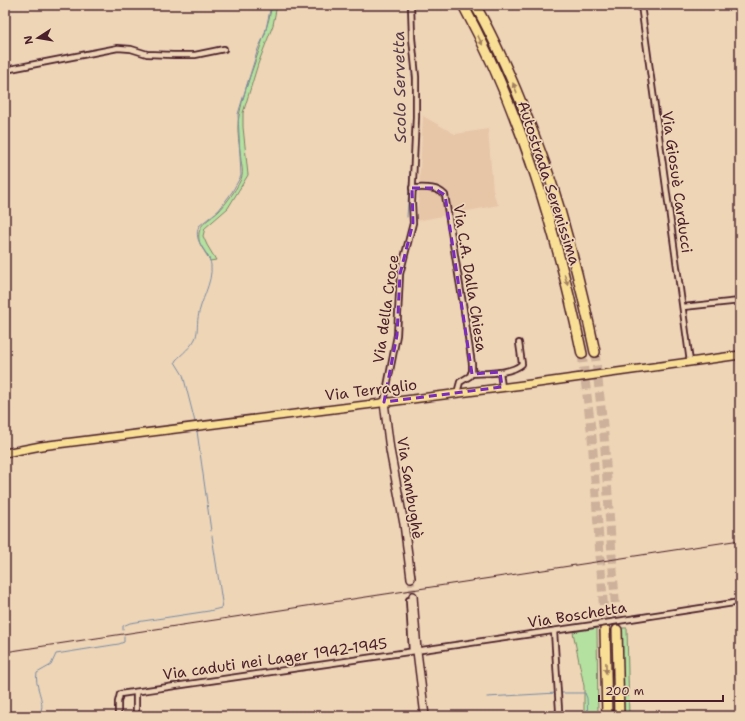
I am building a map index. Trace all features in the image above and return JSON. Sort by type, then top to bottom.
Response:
[{"type":"highway","name":"Autostrada Serenissima","points":[[463,5],[495,71],[520,130],[551,224],[569,290],[582,354]]},
{"type":"highway","name":"Autostrada Serenissima","points":[[475,5],[506,68],[531,127],[548,175],[564,223],[578,274],[595,352]]},
{"type":"highway","points":[[605,629],[607,716]]},
{"type":"highway","points":[[617,630],[619,716]]},
{"type":"main road","name":"Via Terraglio","points":[[5,452],[41,446],[740,355]]},
{"type":"street","name":"Via della Croce","points":[[384,402],[397,335],[400,274],[413,223],[412,188],[416,117],[416,77],[412,38],[411,5]]},
{"type":"street","name":"Via Giosuè Carducci","points":[[641,5],[690,362]]},
{"type":"street","points":[[5,70],[118,48],[131,49],[147,54],[173,55],[195,55],[224,49]]},
{"type":"street","name":"Via C.A. Dalla Chiesa","points":[[412,188],[434,188],[441,191],[445,195],[472,364],[471,374],[460,382],[457,393]]},
{"type":"street","points":[[683,308],[740,300]]},
{"type":"street","points":[[471,374],[500,372],[517,368],[522,364],[519,343]]},
{"type":"street","points":[[500,372],[502,387]]},
{"type":"street","name":"Via Sambughè","points":[[384,402],[390,450],[404,524],[411,578]]},
{"type":"street","points":[[411,598],[415,651],[426,716]]},
{"type":"street","name":"Via Boschetta","points":[[415,651],[740,602]]},
{"type":"street","points":[[554,631],[559,710],[557,716]]},
{"type":"street","name":"Via caduti nei Lager 1942-1945","points":[[118,716],[118,702],[120,694],[415,651]]},
{"type":"street","points":[[136,692],[136,716]]},
{"type":"highlighted area","points":[[412,188],[434,188],[445,195],[472,374],[500,372],[502,387],[384,402],[397,335],[400,274],[413,223]]},
{"type":"shaded area","points":[[423,116],[455,134],[488,129],[493,190],[496,201],[499,205],[417,221]]},
{"type":"green space","points":[[272,5],[277,5],[273,25],[258,64],[243,113],[248,175],[228,208],[205,228],[203,236],[216,260],[210,261],[199,240],[200,230],[201,226],[224,205],[241,180],[242,169],[238,121],[246,88],[265,33]]},
{"type":"green space","points":[[597,628],[598,716],[584,716],[584,686],[573,632]]},
{"type":"green space","points":[[621,628],[627,628],[629,716],[623,716]]},
{"type":"waterway","points":[[195,422],[183,375],[175,362],[189,348],[196,337],[199,312],[210,278],[210,260],[199,242],[197,232],[199,226],[219,210],[241,176],[238,114],[258,49],[265,34],[271,5]]},
{"type":"waterway","name":"Scolo Servetta","points":[[408,5],[414,106]]},
{"type":"waterway","name":"Scolo Servetta","points":[[407,217],[414,116]]},
{"type":"waterway","points":[[197,431],[211,531]]},
{"type":"waterway","points":[[123,630],[123,626],[130,623],[221,608],[222,602],[212,536]]},
{"type":"waterway","points":[[13,716],[34,714],[41,711],[42,702],[36,678],[37,673],[51,665],[56,654],[119,644],[124,642],[124,637]]},
{"type":"waterway","points":[[487,697],[557,693]]},
{"type":"waterway","points":[[560,693],[585,693],[587,698],[588,716]]},
{"type":"tunnel","points":[[595,352],[604,435],[617,630]]},
{"type":"tunnel","points":[[582,354],[592,437],[605,629]]},
{"type":"tunnel","points":[[411,578],[413,596]]},
{"type":"railway","points":[[5,652],[740,540]]}]
